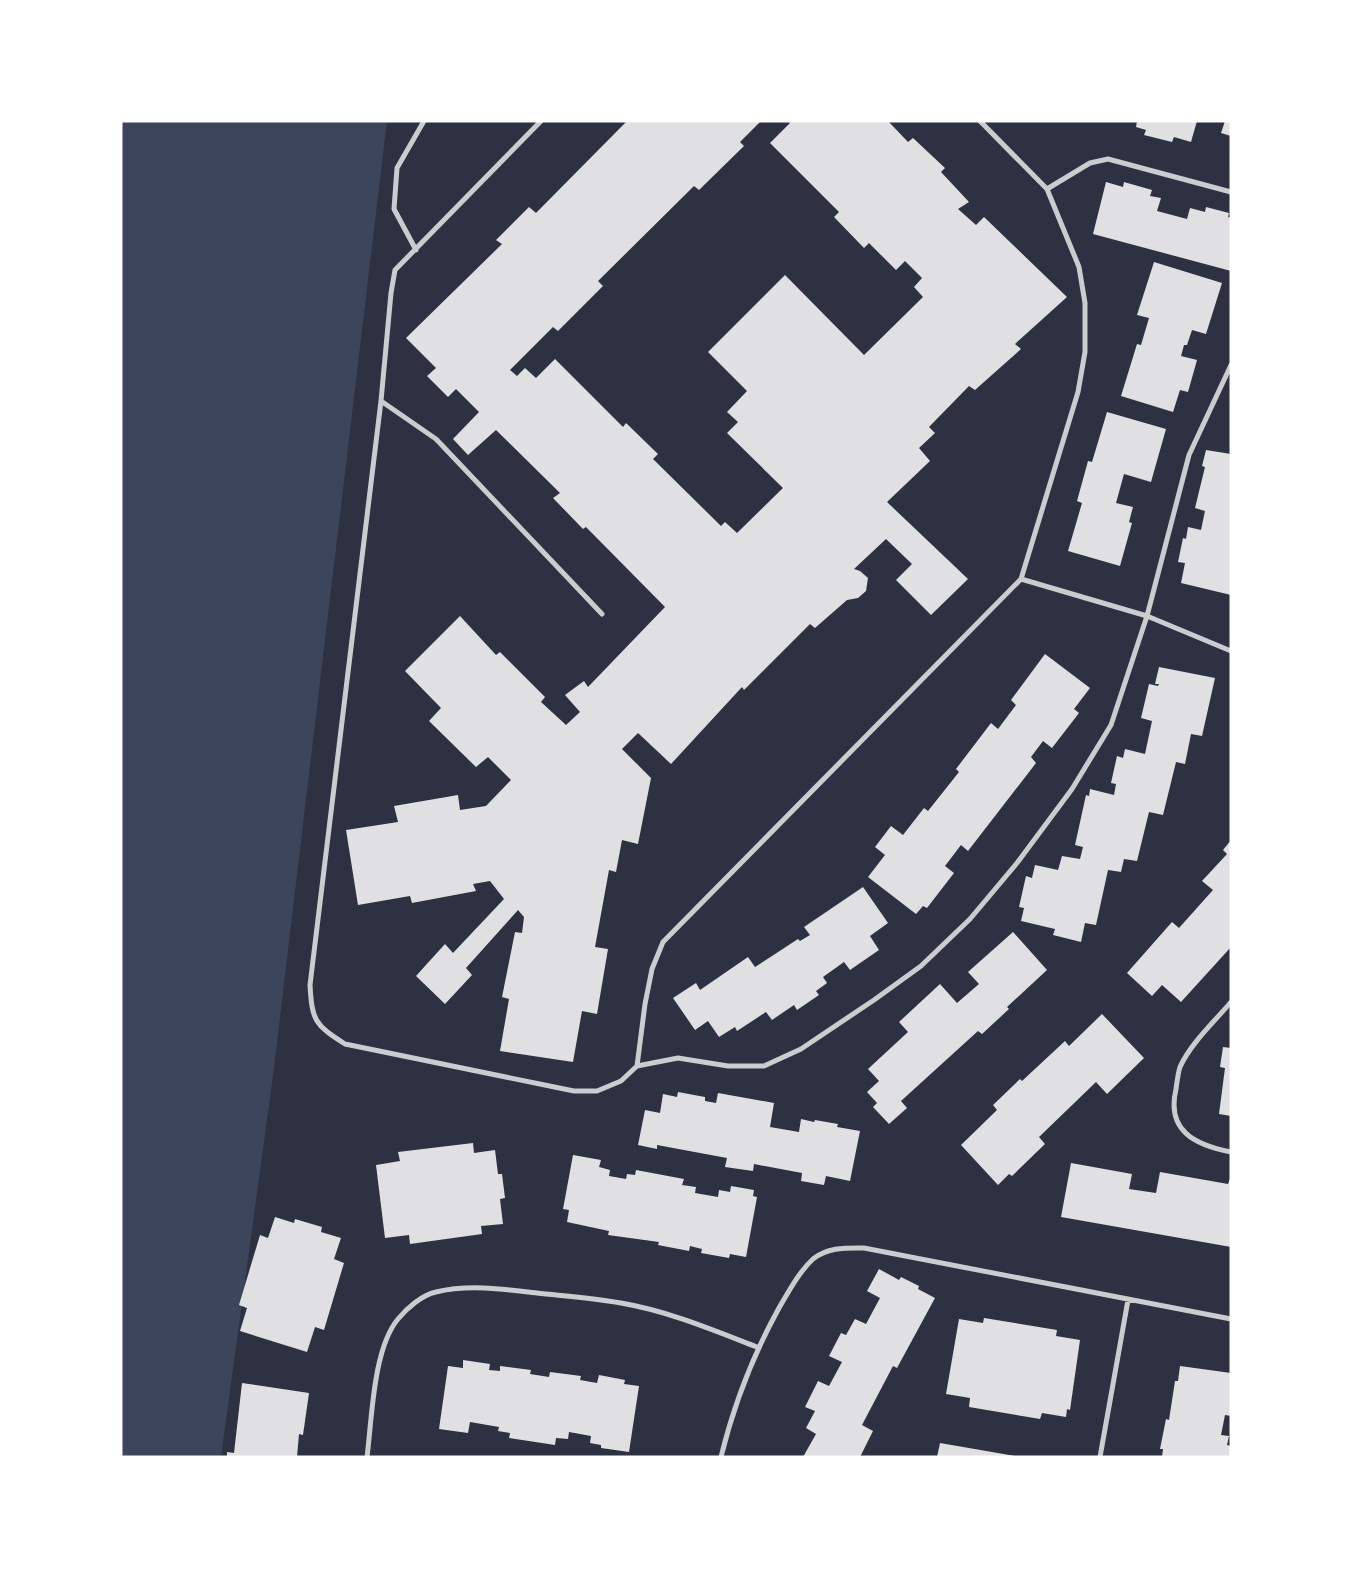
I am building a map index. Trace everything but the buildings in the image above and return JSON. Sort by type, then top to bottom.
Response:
[{"type":"lane","points":[[416,250],[394,209],[397,168],[424,121]]},
{"type":"lane","points":[[541,121],[395,270],[310,985],[312,1013],[324,1031],[345,1044],[574,1091],[597,1091],[621,1081],[637,1066],[678,1058],[728,1066],[764,1066],[802,1049],[920,966],[970,919],[1017,863],[1072,789],[1111,725],[1147,616],[1189,455],[1231,365]]},
{"type":"lane","points":[[637,1066],[652,969],[663,942],[1021,579],[1078,392],[1085,352],[1085,303],[1079,267],[1047,189],[980,121]]},
{"type":"lane","points":[[1047,189],[1090,163],[1108,159],[1231,192]]},
{"type":"lane","points":[[381,401],[436,439],[603,614]]},
{"type":"lane","points":[[1021,579],[1147,616],[1231,651]]},
{"type":"lane","points":[[1231,1002],[1202,1035],[1180,1067],[1174,1096],[1175,1119],[1187,1136],[1207,1148],[1231,1153]]},
{"type":"lane","points":[[721,1457],[730,1418],[757,1347],[792,1285],[814,1259],[837,1248],[864,1248],[1231,1319]]},
{"type":"lane","points":[[367,1457],[383,1345],[396,1320],[413,1304],[434,1292],[462,1288],[509,1290],[622,1303],[694,1322],[757,1347]]},
{"type":"lane","points":[[1100,1457],[1128,1300]]},
{"type":"shaded area","points":[[121,121],[387,121],[273,1076],[221,1457],[121,1457]]}]
